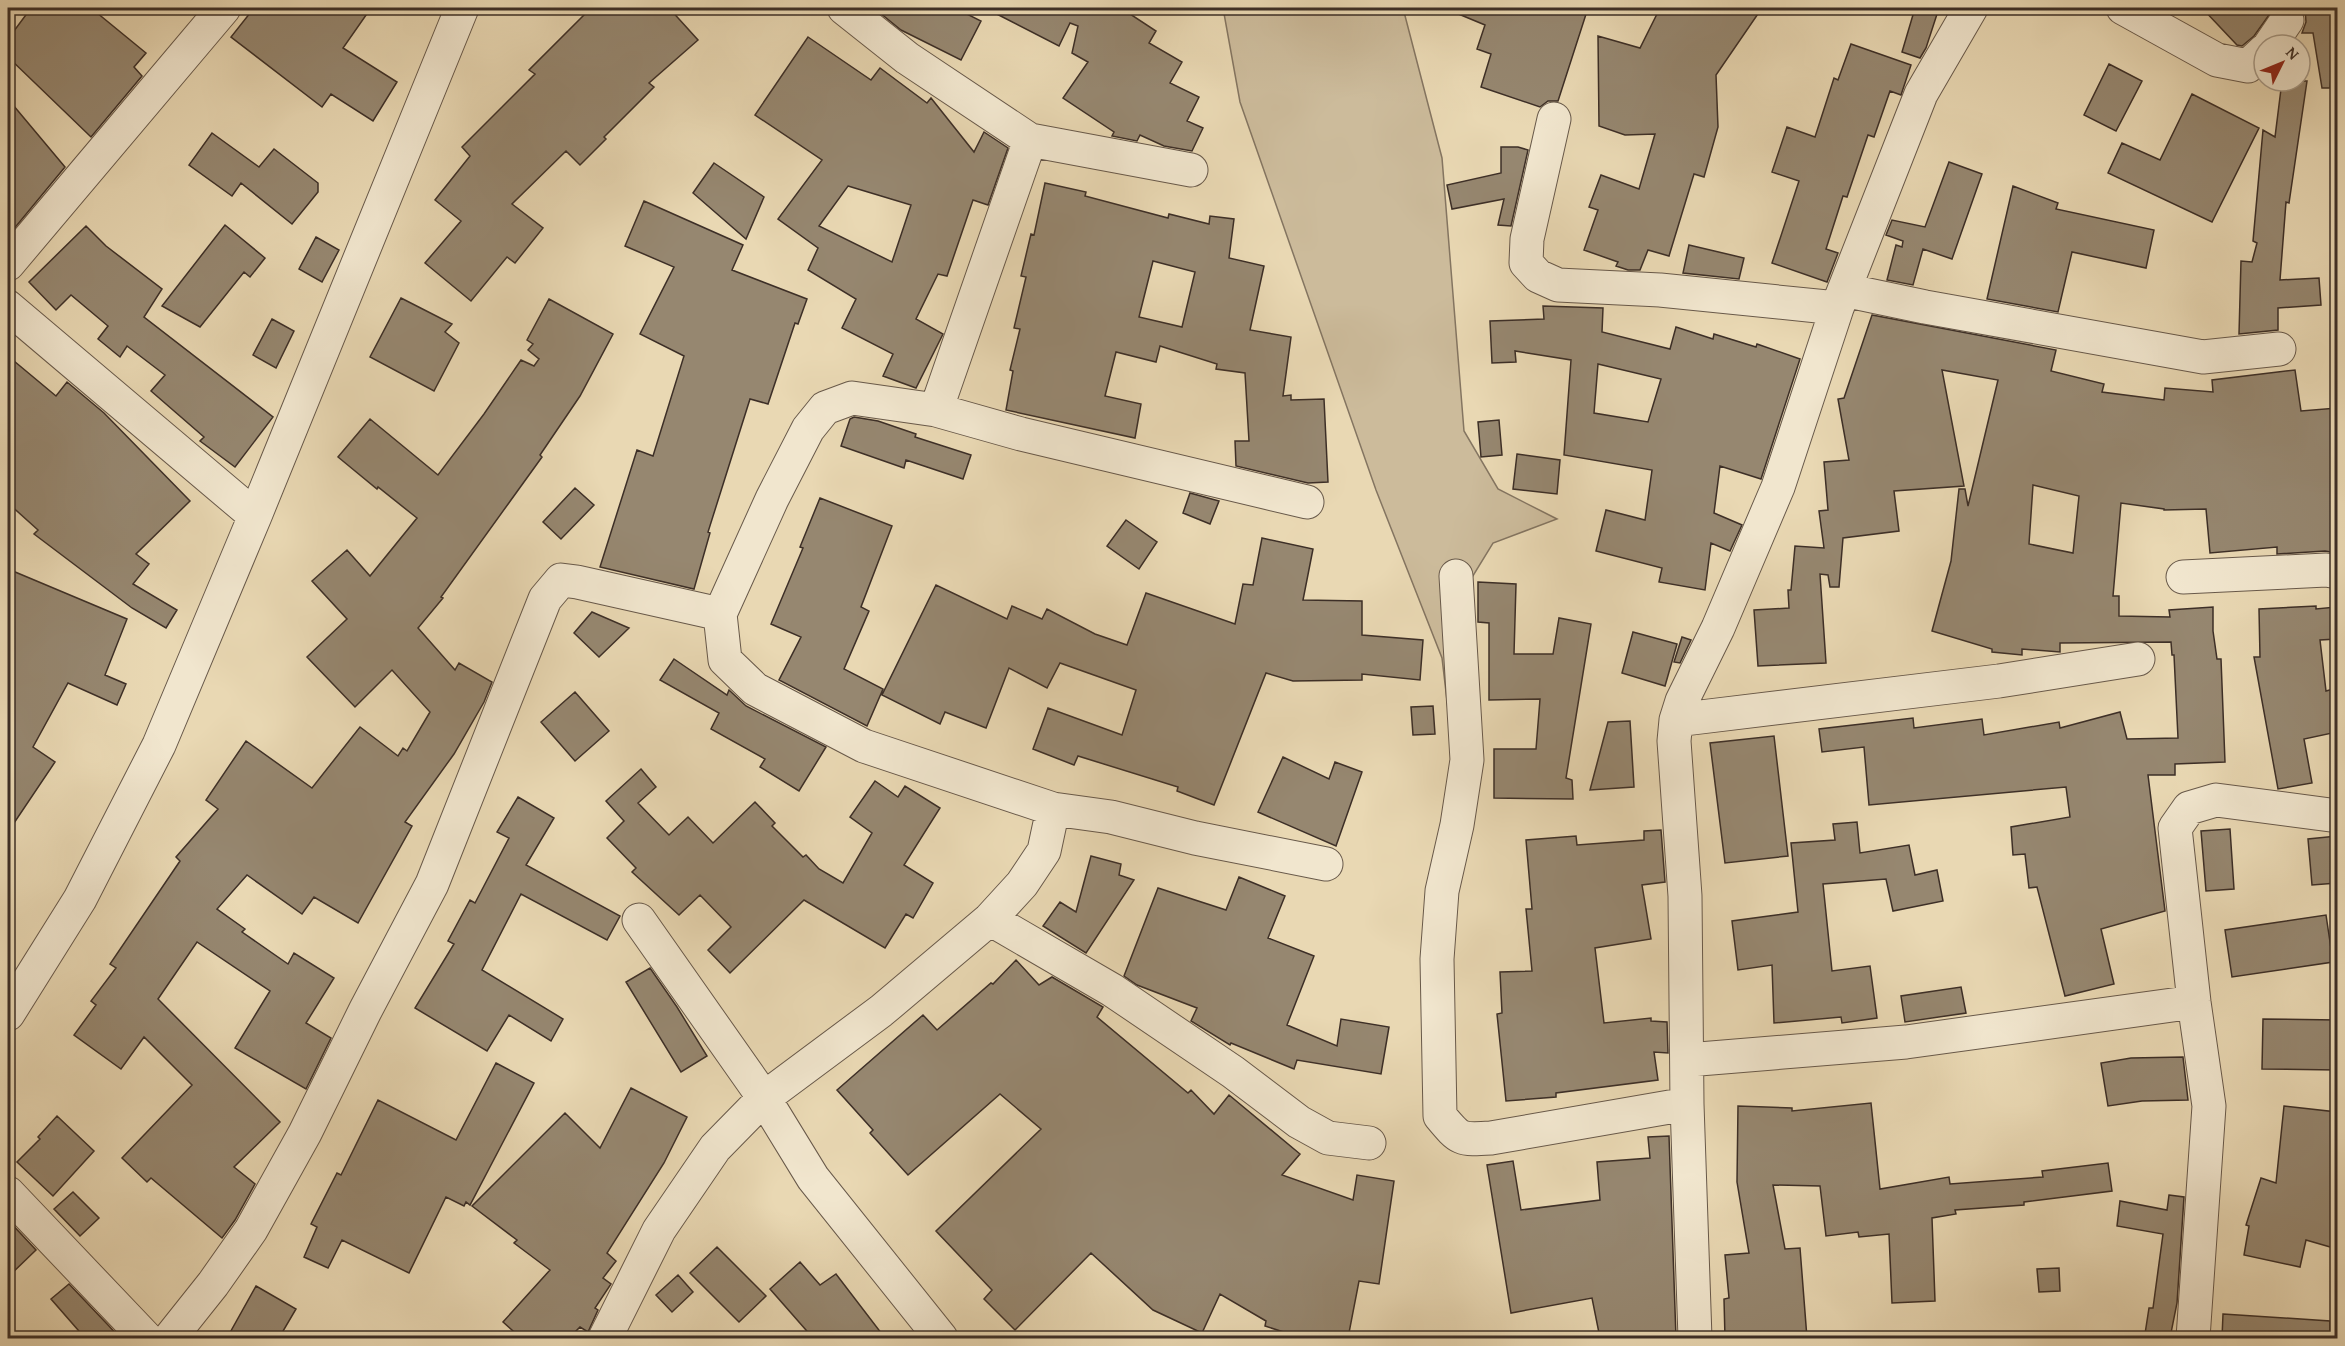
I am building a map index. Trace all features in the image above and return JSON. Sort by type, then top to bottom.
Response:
[{"type":"street","points":[[8,264],[224,8]]},
{"type":"street","points":[[8,1014],[80,899],[159,745],[462,8]]},
{"type":"street","points":[[844,8],[907,58],[1030,140],[1191,170]]},
{"type":"street","points":[[1695,1338],[1685,896],[1674,741],[1676,720],[1682,701],[1718,628],[1778,487],[1841,299],[1921,94],[1971,8]]},
{"type":"street","points":[[2123,8],[2217,60],[2248,66],[2252,62]]},
{"type":"street","points":[[1554,119],[1527,239],[1526,262],[1538,276],[1558,285],[1841,299],[1925,307],[2203,357],[2279,349]]},
{"type":"street","points":[[936,410],[1030,140]]},
{"type":"street","points":[[8,307],[255,516]]},
{"type":"street","points":[[1306,502],[1022,434],[936,410],[852,398],[825,408],[808,429],[782,479],[720,614],[725,660],[754,689],[864,746],[1053,808],[1111,817],[1195,838],[1326,864]]},
{"type":"street","points":[[2183,577],[2326,570],[2337,572]]},
{"type":"street","points":[[1456,576],[1467,760],[1457,825],[1442,891],[1437,959],[1440,1116],[1456,1135],[1467,1139],[1491,1138],[1688,1104]]},
{"type":"street","points":[[170,1338],[213,1284],[251,1230],[305,1133],[365,1011],[432,884],[545,599],[561,580],[720,614]]},
{"type":"street","points":[[1676,720],[1999,681],[2139,659]]},
{"type":"street","points":[[2193,1338],[2209,1106],[2194,1002],[2175,828],[2189,808],[2216,800],[2337,816]]},
{"type":"street","points":[[605,1338],[659,1230],[715,1148],[764,1098],[881,1011],[990,919],[1022,884],[1044,851],[1053,808]]},
{"type":"street","points":[[990,919],[1112,990],[1233,1072],[1299,1122],[1328,1138],[1369,1143]]},
{"type":"street","points":[[639,920],[764,1098],[813,1178],[941,1338]]},
{"type":"street","points":[[1687,1060],[1906,1042],[2194,1002]]},
{"type":"street","points":[[8,1193],[146,1338]]},
{"type":"shaded area","points":[[1223,8],[1403,8],[1442,158],[1464,431],[1498,489],[1557,519],[1493,543],[1455,605],[1453,752],[1442,658],[1376,490],[1240,102]]},
{"type":"building","points":[[31,8],[91,8],[146,53],[134,67],[142,76],[91,137],[8,57],[8,39]]},
{"type":"building","points":[[254,8],[371,8],[343,48],[397,82],[373,121],[331,94],[322,107],[231,37]]},
{"type":"building","points":[[591,8],[669,8],[698,40],[649,83],[654,87],[604,137],[606,139],[580,165],[566,151],[512,204],[543,228],[515,263],[507,257],[471,301],[425,263],[461,221],[435,200],[470,156],[462,147],[535,74],[529,70]]},
{"type":"building","points":[[874,8],[955,8],[981,21],[961,60],[901,30]]},
{"type":"building","points":[[985,8],[1121,8],[1156,31],[1149,43],[1182,62],[1170,83],[1199,97],[1187,121],[1203,128],[1192,151],[1164,146],[1140,135],[1137,141],[1112,136],[1114,132],[1063,98],[1088,62],[1072,53],[1078,26],[1070,23],[1059,46]]},
{"type":"building","points":[[1444,8],[1588,8],[1558,101],[1548,101],[1540,107],[1481,87],[1491,54],[1477,49],[1485,25]]},
{"type":"building","points":[[1660,8],[1762,8],[1716,75],[1718,127],[1704,177],[1694,174],[1669,256],[1648,250],[1640,270],[1628,270],[1616,266],[1618,262],[1584,250],[1598,210],[1589,207],[1601,175],[1639,189],[1655,134],[1625,135],[1599,126],[1598,36],[1640,48]]},
{"type":"building","points":[[1915,8],[1939,8],[1926,48],[1920,58],[1902,52]]},
{"type":"building","points":[[2202,8],[2274,8],[2256,33],[2252,33],[2252,38],[2242,46],[2237,45]]},
{"type":"building","points":[[2305,8],[2337,8],[2330,88],[2322,88],[2313,33],[2302,33],[2306,22]]},
{"type":"building","points":[[808,37],[871,80],[880,68],[927,103],[931,98],[974,152],[984,132],[1008,148],[988,205],[973,200],[947,276],[938,274],[916,319],[943,334],[916,388],[883,376],[893,354],[842,328],[856,299],[808,270],[818,248],[778,219],[822,160],[755,115]],"holes":[[[848,186],[911,205],[892,262],[819,226]]]},
{"type":"building","points":[[1851,44],[1911,65],[1901,95],[1890,91],[1874,137],[1868,135],[1847,197],[1843,196],[1826,249],[1838,253],[1827,282],[1772,263],[1799,181],[1772,172],[1787,127],[1815,137],[1834,78],[1838,80]]},
{"type":"building","points":[[2109,64],[2142,81],[2116,131],[2084,115]]},
{"type":"building","points":[[2280,93],[2305,93],[2289,203],[2286,202],[2280,280],[2319,278],[2321,305],[2278,308],[2278,330],[2239,334],[2241,261],[2252,262],[2257,243],[2253,241],[2263,130],[2275,137]]},
{"type":"building","points":[[2192,94],[2259,128],[2212,222],[2108,173],[2122,143],[2160,160]]},
{"type":"building","points":[[8,99],[65,167],[8,236]]},
{"type":"building","points":[[212,133],[259,167],[274,149],[318,183],[318,192],[292,224],[241,183],[232,196],[189,165]]},
{"type":"building","points":[[1501,147],[1518,147],[1528,150],[1511,226],[1498,225],[1504,199],[1452,209],[1447,185],[1501,173]]},
{"type":"building","points":[[1949,162],[1982,174],[1952,259],[1923,249],[1913,285],[1887,280],[1896,245],[1902,247],[1903,241],[1886,235],[1892,220],[1925,227]]},
{"type":"building","points":[[714,163],[764,197],[746,239],[693,193]]},
{"type":"building","points":[[1045,183],[1086,192],[1085,196],[1168,218],[1169,214],[1209,224],[1210,216],[1234,219],[1229,258],[1264,266],[1250,330],[1291,337],[1283,396],[1291,395],[1291,400],[1324,399],[1328,482],[1308,483],[1236,466],[1235,441],[1249,441],[1245,373],[1216,369],[1217,364],[1160,346],[1156,362],[1116,352],[1105,396],[1141,404],[1135,438],[1006,410],[1013,371],[1010,370],[1020,329],[1014,328],[1026,277],[1021,276],[1031,234],[1034,235]],"holes":[[[1153,261],[1195,272],[1182,327],[1139,317]]]},
{"type":"building","points":[[2013,186],[2058,203],[2056,209],[2154,230],[2146,268],[2072,252],[2058,312],[1987,299]]},
{"type":"building","points":[[644,201],[743,245],[732,270],[807,299],[798,324],[795,323],[768,404],[750,399],[708,532],[710,533],[694,589],[600,567],[637,450],[653,456],[684,356],[640,334],[674,267],[625,246]]},
{"type":"building","points":[[225,225],[265,258],[250,277],[244,272],[200,327],[162,306]]},
{"type":"building","points":[[86,226],[106,246],[162,289],[144,317],[273,417],[235,467],[200,441],[204,437],[151,391],[165,375],[127,346],[120,357],[98,339],[108,326],[71,295],[56,310],[29,282]]},
{"type":"building","points":[[316,237],[339,250],[322,282],[299,269]]},
{"type":"building","points":[[1689,245],[1744,258],[1739,279],[1683,273]]},
{"type":"building","points":[[401,298],[452,324],[445,332],[459,343],[434,391],[370,357]]},
{"type":"building","points":[[549,299],[613,334],[580,396],[540,455],[542,457],[441,597],[443,598],[418,628],[455,670],[459,663],[492,682],[484,702],[454,754],[405,822],[412,826],[358,923],[314,897],[302,914],[247,875],[217,909],[245,929],[242,932],[288,964],[294,953],[334,978],[306,1023],[331,1038],[306,1089],[235,1048],[270,991],[197,942],[158,999],[280,1122],[234,1167],[255,1184],[222,1238],[151,1178],[147,1182],[122,1158],[192,1085],[144,1037],[121,1069],[74,1035],[96,1005],[91,1001],[116,968],[110,964],[180,861],[176,857],[218,809],[206,800],[246,741],[312,788],[360,727],[398,756],[403,748],[407,751],[430,712],[392,670],[355,707],[307,657],[347,619],[312,581],[347,550],[370,576],[417,518],[338,457],[370,419],[438,475],[521,360],[534,366],[539,359],[528,350],[533,344],[527,340]]},
{"type":"building","points":[[1543,306],[1603,308],[1602,332],[1670,349],[1676,327],[1713,339],[1714,334],[1756,347],[1757,344],[1800,359],[1761,479],[1720,466],[1714,513],[1742,525],[1730,551],[1711,543],[1705,590],[1659,582],[1662,568],[1596,551],[1606,510],[1645,520],[1652,470],[1564,455],[1571,360],[1515,351],[1516,362],[1492,363],[1490,321],[1544,319]],"holes":[[[1598,364],[1661,379],[1648,422],[1594,413]]]},
{"type":"building","points":[[1872,315],[2056,350],[2051,371],[2104,384],[2102,392],[2164,400],[2165,388],[2213,392],[2212,380],[2295,370],[2301,411],[2337,408],[2337,501],[2331,501],[2337,553],[2325,551],[2277,554],[2277,547],[2210,553],[2206,509],[2164,510],[2121,503],[2113,596],[2119,596],[2119,616],[2170,617],[2169,610],[2213,607],[2213,631],[2217,659],[2221,659],[2225,762],[2175,764],[2175,775],[2148,775],[2165,911],[2101,929],[2114,984],[2065,996],[2037,887],[2029,888],[2025,854],[2013,855],[2011,827],[2070,817],[2066,787],[1869,805],[1864,747],[1822,752],[1819,729],[1913,718],[1914,728],[1982,719],[1984,735],[2059,722],[2060,728],[2120,712],[2127,739],[2178,738],[2174,655],[2172,655],[2171,642],[2060,643],[2060,652],[2022,649],[2022,655],[1992,652],[1992,649],[1932,631],[1951,561],[1959,489],[1965,489],[1968,506],[1998,380],[1942,370],[1964,486],[1894,491],[1899,531],[1843,538],[1839,587],[1830,587],[1828,575],[1820,574],[1826,663],[1758,666],[1754,610],[1789,608],[1788,590],[1791,590],[1795,546],[1824,548],[1819,511],[1828,510],[1824,462],[1849,460],[1838,399],[1844,398]],"holes":[[[2033,485],[2079,496],[2073,553],[2029,544]]]},
{"type":"building","points":[[272,319],[294,331],[276,368],[253,355]]},
{"type":"building","points":[[8,356],[56,396],[67,382],[104,413],[190,501],[136,554],[149,564],[133,584],[177,610],[166,628],[132,608],[34,534],[38,530],[8,503]]},
{"type":"building","points":[[854,417],[878,421],[916,434],[915,437],[971,455],[963,479],[906,460],[904,468],[841,446],[850,419]]},
{"type":"building","points":[[1499,420],[1502,455],[1481,457],[1478,422]]},
{"type":"building","points":[[1517,454],[1560,460],[1557,494],[1513,489]]},
{"type":"building","points":[[575,488],[594,505],[561,539],[543,522]]},
{"type":"building","points":[[1190,493],[1219,501],[1210,524],[1183,513]]},
{"type":"building","points":[[820,498],[892,526],[861,607],[869,611],[844,669],[883,689],[867,726],[779,680],[801,637],[771,624],[803,548],[800,547]]},
{"type":"building","points":[[1126,520],[1157,542],[1139,569],[1107,546]]},
{"type":"building","points":[[1262,538],[1313,549],[1303,600],[1362,601],[1362,635],[1423,640],[1420,680],[1362,674],[1362,680],[1293,681],[1266,673],[1214,805],[1177,791],[1178,787],[1078,756],[1074,765],[1033,749],[1048,708],[1122,735],[1136,690],[1060,663],[1047,688],[1009,668],[986,728],[945,712],[940,724],[882,695],[936,585],[1007,619],[1012,606],[1042,619],[1047,609],[1095,634],[1127,645],[1146,593],[1235,624],[1243,584],[1253,585]]},
{"type":"building","points":[[8,569],[127,619],[105,675],[126,684],[117,705],[68,683],[33,747],[55,762],[8,832]]},
{"type":"building","points":[[1478,582],[1516,584],[1514,654],[1553,654],[1559,618],[1591,624],[1566,778],[1572,780],[1573,799],[1494,798],[1494,749],[1536,749],[1540,699],[1489,700],[1489,623],[1478,622]]},
{"type":"building","points":[[2316,606],[2316,609],[2336,607],[2337,639],[2320,640],[2326,691],[2337,688],[2337,732],[2304,739],[2312,783],[2278,789],[2254,657],[2260,657],[2259,609]]},
{"type":"building","points":[[592,612],[629,628],[599,657],[574,633]]},
{"type":"building","points":[[1633,632],[1677,644],[1665,686],[1622,673]]},
{"type":"building","points":[[1682,637],[1691,640],[1680,663],[1674,662]]},
{"type":"building","points":[[674,659],[727,695],[729,690],[746,706],[826,747],[799,791],[760,767],[765,759],[711,729],[719,713],[660,680]]},
{"type":"building","points":[[575,692],[609,731],[575,761],[541,722]]},
{"type":"building","points":[[1433,706],[1435,734],[1413,735],[1411,707]]},
{"type":"building","points":[[1630,721],[1634,787],[1590,790],[1608,722]]},
{"type":"building","points":[[1774,736],[1788,856],[1725,863],[1710,743]]},
{"type":"building","points":[[1283,757],[1329,779],[1335,762],[1362,772],[1336,846],[1258,812]]},
{"type":"building","points":[[641,769],[656,787],[638,803],[669,835],[688,817],[713,843],[755,802],[775,823],[772,826],[803,857],[806,855],[819,869],[843,883],[872,833],[850,817],[875,781],[898,797],[905,786],[940,808],[904,865],[933,883],[913,918],[906,914],[885,948],[804,900],[730,973],[708,950],[731,927],[700,895],[679,915],[632,872],[636,868],[607,838],[624,821],[606,801]]},
{"type":"building","points":[[518,797],[554,818],[526,865],[620,916],[607,940],[521,894],[482,970],[563,1019],[551,1041],[509,1015],[487,1051],[415,1008],[454,944],[448,941],[470,900],[475,903],[509,838],[497,832]]},
{"type":"building","points":[[1857,822],[1860,853],[1909,845],[1915,875],[1937,870],[1943,901],[1893,911],[1886,879],[1823,884],[1832,971],[1870,966],[1877,1018],[1842,1023],[1841,1017],[1774,1023],[1772,965],[1738,970],[1732,921],[1798,912],[1791,843],[1835,840],[1833,824]]},
{"type":"building","points":[[2230,829],[2234,889],[2206,891],[2201,831]]},
{"type":"building","points":[[1661,830],[1665,882],[1642,885],[1651,939],[1595,948],[1604,1023],[1651,1018],[1651,1021],[1667,1022],[1668,1053],[1654,1052],[1658,1080],[1556,1093],[1556,1097],[1506,1101],[1497,1014],[1502,1013],[1500,972],[1532,971],[1526,909],[1532,909],[1526,840],[1576,836],[1577,845],[1644,840],[1644,831]]},
{"type":"building","points":[[2337,836],[2337,883],[2312,885],[2308,839]]},
{"type":"building","points":[[1091,856],[1121,864],[1119,875],[1134,880],[1086,953],[1043,926],[1060,902],[1076,912]]},
{"type":"building","points":[[1239,877],[1285,896],[1268,938],[1314,956],[1287,1025],[1337,1046],[1341,1019],[1389,1027],[1381,1074],[1297,1060],[1294,1069],[1231,1043],[1230,1045],[1191,1021],[1197,1008],[1137,985],[1124,976],[1158,888],[1226,910]]},
{"type":"building","points":[[2326,915],[2333,962],[2232,977],[2225,930]]},
{"type":"building","points":[[1016,960],[1039,985],[1052,977],[1103,1007],[1097,1017],[1188,1093],[1191,1090],[1214,1114],[1229,1095],[1300,1154],[1282,1175],[1353,1200],[1357,1175],[1394,1181],[1379,1284],[1359,1281],[1348,1338],[1302,1338],[1265,1326],[1266,1321],[1220,1294],[1202,1333],[1153,1310],[1091,1253],[1015,1330],[984,1299],[992,1290],[936,1231],[1041,1129],[1000,1094],[908,1175],[870,1133],[873,1130],[837,1090],[923,1015],[937,1030],[991,983],[993,984]]},
{"type":"building","points":[[650,968],[707,1056],[681,1072],[626,982]]},
{"type":"building","points":[[1961,987],[1966,1013],[1905,1022],[1901,996]]},
{"type":"building","points":[[2263,1019],[2337,1020],[2337,1070],[2262,1069]]},
{"type":"building","points":[[2183,1057],[2188,1100],[2142,1101],[2108,1106],[2101,1063],[2131,1058]]},
{"type":"building","points":[[496,1063],[534,1083],[470,1205],[466,1202],[464,1206],[446,1197],[409,1273],[342,1240],[328,1268],[304,1257],[317,1227],[311,1224],[337,1173],[341,1175],[378,1100],[456,1140]]},
{"type":"building","points":[[631,1088],[687,1117],[664,1163],[607,1253],[616,1261],[603,1278],[611,1284],[595,1308],[598,1310],[588,1332],[580,1327],[569,1338],[521,1338],[503,1322],[550,1270],[514,1243],[517,1240],[472,1206],[565,1113],[600,1148]]},
{"type":"building","points":[[1871,1103],[1880,1189],[1949,1177],[1950,1184],[2043,1177],[2042,1171],[2108,1163],[2112,1191],[2024,1202],[2024,1205],[1955,1210],[1956,1214],[1932,1218],[1935,1301],[1892,1303],[1889,1234],[1859,1237],[1858,1232],[1826,1236],[1820,1186],[1773,1185],[1785,1249],[1800,1248],[1807,1338],[1725,1338],[1724,1299],[1729,1298],[1725,1255],[1749,1253],[1737,1182],[1738,1106],[1792,1108],[1792,1111]]},
{"type":"building","points":[[2284,1106],[2337,1112],[2337,1249],[2306,1240],[2300,1267],[2244,1255],[2249,1226],[2246,1225],[2261,1178],[2276,1183]]},
{"type":"building","points":[[57,1116],[94,1151],[53,1196],[17,1162],[40,1139],[38,1137]]},
{"type":"building","points":[[1669,1136],[1676,1338],[1600,1338],[1592,1298],[1511,1313],[1487,1165],[1513,1161],[1521,1210],[1600,1200],[1597,1162],[1650,1158],[1648,1137]]},
{"type":"building","points":[[73,1192],[99,1218],[80,1236],[54,1209]]},
{"type":"building","points":[[2169,1195],[2184,1197],[2177,1303],[2170,1338],[2145,1334],[2149,1308],[2153,1308],[2163,1234],[2117,1226],[2120,1201],[2167,1210]]},
{"type":"building","points":[[8,1220],[36,1250],[8,1277]]},
{"type":"building","points":[[717,1247],[766,1296],[739,1322],[690,1273]]},
{"type":"building","points":[[800,1262],[820,1285],[836,1274],[885,1338],[813,1338],[770,1289]]},
{"type":"building","points":[[2059,1268],[2060,1291],[2039,1292],[2037,1269]]},
{"type":"building","points":[[678,1275],[693,1292],[672,1312],[656,1295]]},
{"type":"building","points":[[69,1284],[120,1338],[85,1338],[51,1299]]},
{"type":"building","points":[[256,1286],[296,1309],[279,1338],[227,1338]]},
{"type":"building","points":[[2223,1314],[2330,1321],[2330,1338],[2222,1338]]}]
